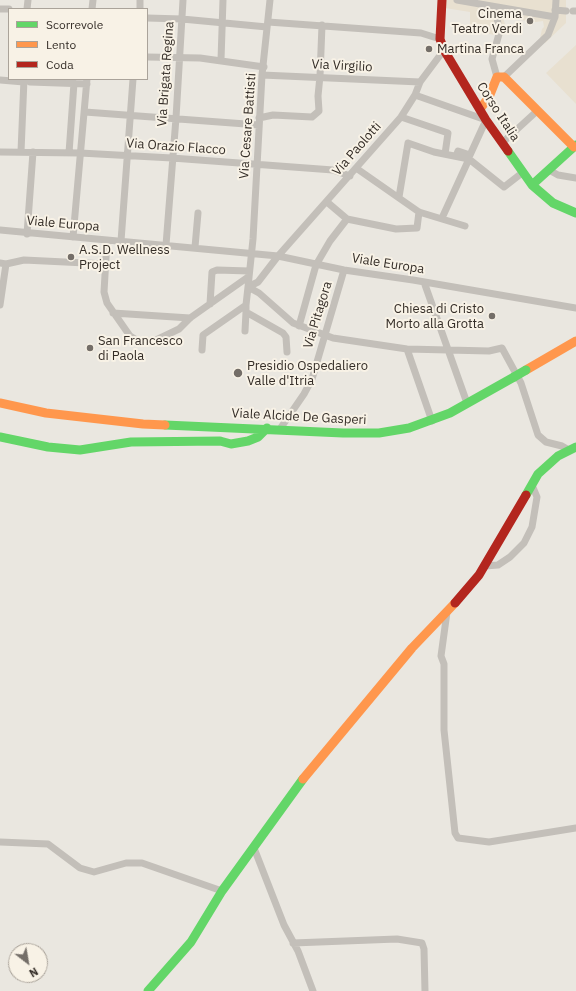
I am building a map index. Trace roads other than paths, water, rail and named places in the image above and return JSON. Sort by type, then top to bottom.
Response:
[{"type":"main road","name":"Corso Italia","points":[[442,0],[440,39],[444,50],[486,120],[532,185],[553,203],[576,213]]},
{"type":"main road","points":[[480,109],[501,77],[575,146],[532,185]]},
{"type":"main road","name":"Viale Alcide De Gasperi","points":[[0,403],[46,413],[96,420],[143,424],[280,428],[343,434],[380,434],[409,428],[432,421],[514,377],[576,341]]},
{"type":"main road","points":[[220,441],[227,438],[236,427]]},
{"type":"main road","points":[[0,437],[48,447],[80,450],[131,442],[220,441],[231,444],[248,441],[258,436],[267,428]]},
{"type":"main road","points":[[148,991],[191,942],[222,891],[301,781],[412,648],[447,612],[485,566],[538,474],[547,465],[573,449]]},
{"type":"street","name":"Via Brigata Regina","points":[[166,245],[183,0]]},
{"type":"street","points":[[221,60],[223,0]]},
{"type":"street","name":"Via Cesare Battisti","points":[[245,331],[262,75],[270,0]]},
{"type":"street","points":[[457,0],[496,7],[555,13],[572,11]]},
{"type":"street","points":[[496,7],[499,34],[492,59],[501,77],[548,35],[555,13],[556,0]]},
{"type":"street","points":[[148,18],[267,25],[322,25],[422,33],[440,39]]},
{"type":"street","points":[[85,112],[176,118],[259,121],[273,115],[312,117],[319,111],[318,96],[322,25]]},
{"type":"street","name":"Via Paolotti","points":[[248,287],[258,282],[278,256],[401,117],[415,95],[420,82],[444,50]]},
{"type":"street","points":[[148,57],[200,58],[264,67]]},
{"type":"street","name":"Via Virgilio","points":[[262,75],[320,76],[420,82]]},
{"type":"street","points":[[0,80],[74,83],[87,81],[73,237]]},
{"type":"street","points":[[121,241],[133,80]]},
{"type":"street","points":[[21,152],[26,81]]},
{"type":"street","points":[[69,153],[74,83]]},
{"type":"street","points":[[415,95],[486,120],[470,156],[458,151],[456,156]]},
{"type":"street","points":[[502,143],[537,111]]},
{"type":"street","points":[[401,117],[448,133],[445,154]]},
{"type":"street","points":[[399,198],[408,143],[468,159],[504,187],[522,172]]},
{"type":"street","name":"Via Orazio Flacco","points":[[0,152],[80,153],[172,158],[334,170],[350,176]]},
{"type":"street","points":[[26,234],[33,152]]},
{"type":"street","points":[[442,218],[468,159]]},
{"type":"street","points":[[356,168],[419,212],[465,226]]},
{"type":"street","points":[[549,170],[558,175],[576,178]]},
{"type":"street","points":[[327,202],[346,219],[396,229],[417,228],[419,212]]},
{"type":"street","points":[[195,247],[198,213]]},
{"type":"street","points":[[299,326],[316,265],[330,241],[346,219]]},
{"type":"street","name":"Viale Europa","points":[[0,230],[26,234],[195,247],[278,256],[344,270],[576,308]]},
{"type":"street","points":[[107,240],[104,292],[107,303],[130,336],[138,341],[154,341],[179,329],[190,318],[248,274]]},
{"type":"street","points":[[0,306],[3,264],[24,260],[106,264]]},
{"type":"street","points":[[210,304],[212,272],[217,270],[248,274]]},
{"type":"street","name":"Via Pitagora","points":[[280,428],[304,394],[312,379],[344,270]]},
{"type":"street","points":[[424,282],[467,403]]},
{"type":"street","points":[[248,287],[258,293],[299,326],[333,338],[407,349],[489,351],[502,348],[521,383],[538,435],[546,442],[573,449]]},
{"type":"street","points":[[202,350],[203,335],[246,308],[286,337],[287,352]]},
{"type":"street","points":[[113,313],[190,318]]},
{"type":"street","points":[[407,349],[432,421]]},
{"type":"street","points":[[485,566],[498,565],[510,557],[524,543],[532,527],[537,496],[532,485]]},
{"type":"street","points":[[447,612],[441,656],[444,664],[444,730],[455,833],[458,838],[489,842],[576,828]]},
{"type":"street","points":[[0,842],[48,844],[80,868],[94,872],[126,863],[142,863],[222,891]]},
{"type":"street","points":[[254,848],[284,926],[293,943],[313,991]]},
{"type":"street","points":[[293,943],[397,939],[422,943],[424,949],[425,991]]},
{"type":"place","name":"Cinema Teatro Verdi","points":[[530,21]]},
{"type":"place","name":"Martina Franca","points":[[429,49]]},
{"type":"place","name":"A.S.D. Wellness Project","points":[[71,257]]},
{"type":"place","name":"Chiesa di Cristo Morto alla Grotta","points":[[492,316]]},
{"type":"place","name":"San Francesco di Paola","points":[[90,348]]},
{"type":"place","name":"Presidio Ospedaliero Valle d'Itria","points":[[238,373]]}]
